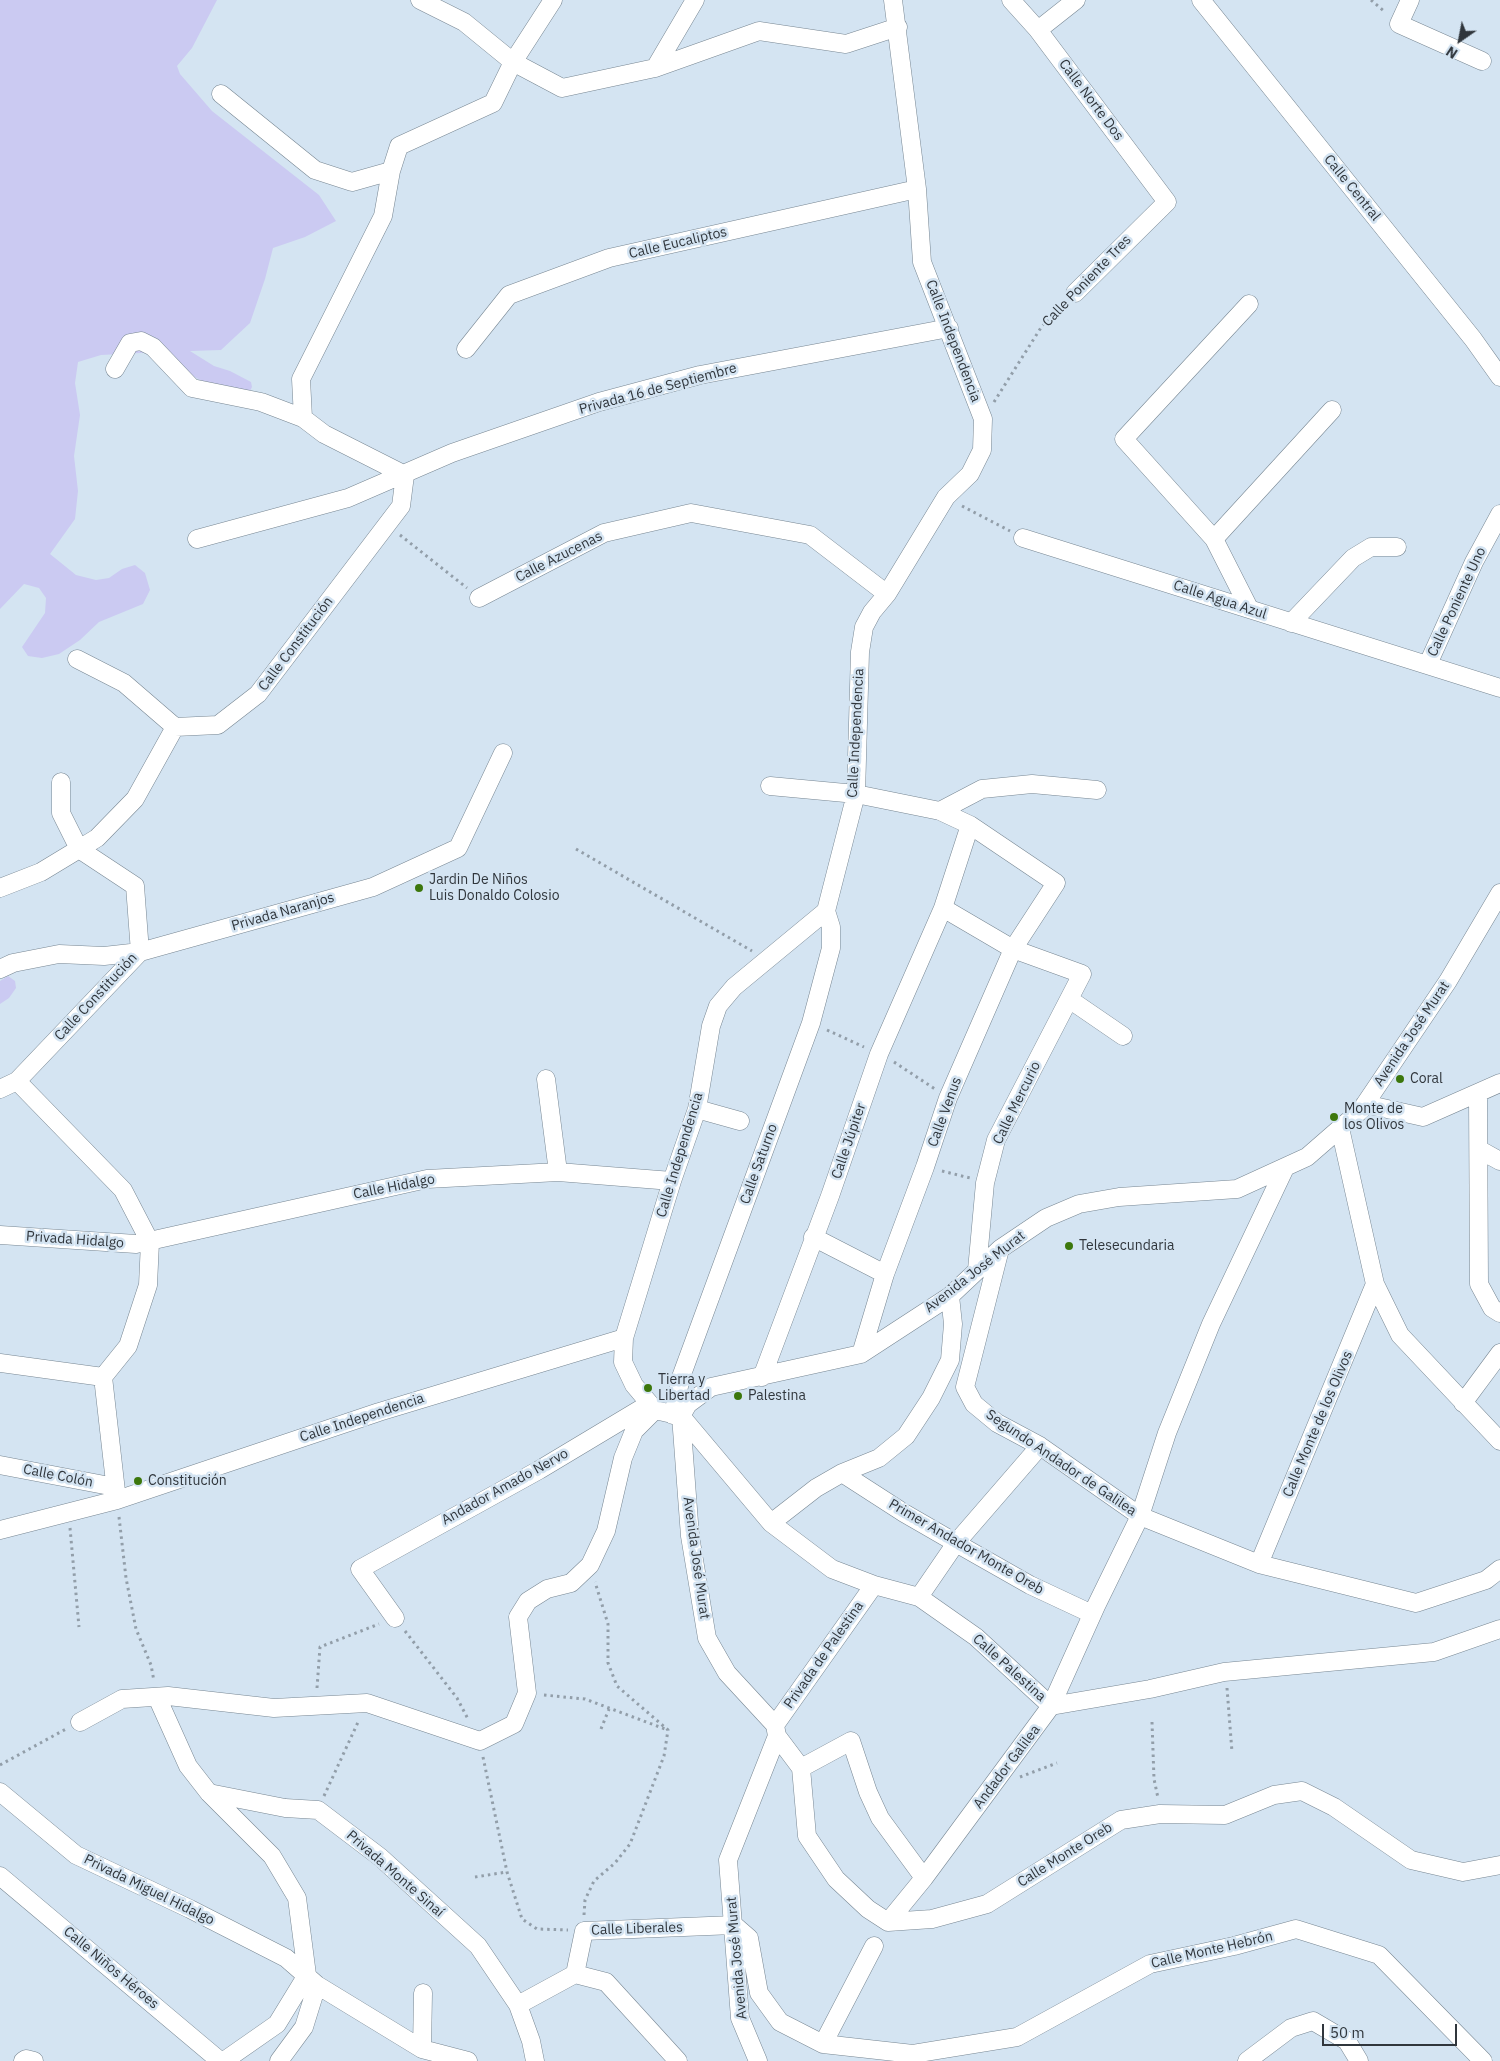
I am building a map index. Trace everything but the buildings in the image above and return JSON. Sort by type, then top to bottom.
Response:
[{"type":"street","points":[[420,0],[464,22],[513,62],[562,88],[655,68],[759,31],[846,44],[898,27]]},
{"type":"street","points":[[303,418],[301,379],[383,216],[391,171],[400,146],[493,103],[513,62],[553,0]]},
{"type":"street","points":[[655,68],[695,0]]},
{"type":"street","name":"Calle Independencia","points":[[0,1530],[378,1412],[624,1338],[672,1181],[697,1109],[711,1026],[718,1006],[734,987],[765,959],[826,911],[856,794],[860,652],[864,627],[872,612],[887,594],[946,497],[970,474],[982,450],[983,419],[922,262],[918,190],[893,0]]},
{"type":"street","name":"Calle Norte Dos","points":[[1011,0],[1038,30],[1168,202]]},
{"type":"street","points":[[1038,30],[1076,0]]},
{"type":"street","name":"Calle Central","points":[[1201,0],[1473,339],[1500,377]]},
{"type":"street","points":[[1410,0],[1399,24],[1482,61]]},
{"type":"street","points":[[221,94],[315,170],[352,182],[391,171]]},
{"type":"street","name":"Calle Eucaliptos","points":[[466,349],[509,295],[609,258],[918,190]]},
{"type":"street","name":"Calle Poniente Tres","points":[[1076,293],[1168,202]]},
{"type":"street","points":[[1249,304],[1124,439],[1214,539],[1250,608]]},
{"type":"street","name":"Privada 16 de Septiembre","points":[[197,539],[348,498],[452,454],[617,397],[700,375],[949,328]]},
{"type":"street","points":[[115,369],[130,343],[141,340],[153,347],[192,388],[261,402],[303,418],[324,434],[405,474]]},
{"type":"street","points":[[1214,539],[1332,410]]},
{"type":"street","name":"Calle Constitución","points":[[176,727],[218,725],[258,694],[401,506],[405,474]]},
{"type":"street","name":"Calle Azucenas","points":[[479,598],[604,533],[691,513],[810,535],[887,594]]},
{"type":"street","name":"Calle Poniente Uno","points":[[1428,664],[1470,571],[1500,514]]},
{"type":"street","name":"Calle Agua Azul","points":[[1023,538],[1500,688]]},
{"type":"street","points":[[1291,623],[1353,558],[1371,547],[1397,548]]},
{"type":"street","points":[[0,888],[41,872],[97,838],[135,800],[176,727],[124,683],[77,659]]},
{"type":"street","name":"Privada Naranjos","points":[[0,969],[13,963],[59,954],[104,956],[140,952],[373,887],[458,848],[503,753]]},
{"type":"street","points":[[61,782],[61,814],[79,849]]},
{"type":"street","points":[[940,811],[982,789],[1032,784],[1096,790]]},
{"type":"street","points":[[770,786],[856,794],[940,811],[970,826]]},
{"type":"street","name":"Calle Venus","points":[[861,1354],[885,1274],[926,1167],[948,1098],[1013,949],[1056,883],[970,826]]},
{"type":"street","name":"Calle Júpiter","points":[[762,1377],[830,1196],[879,1054],[943,908],[970,826]]},
{"type":"street","name":"Calle Constitución","points":[[17,1081],[140,952],[135,886],[79,849]]},
{"type":"street","name":"Avenida José Murat","points":[[758,2061],[740,2018],[728,1860],[776,1730],[727,1672],[707,1638],[690,1536],[677,1416],[688,1404],[711,1387],[861,1354],[950,1296],[1000,1249],[1046,1218],[1079,1204],[1119,1197],[1237,1190],[1307,1157],[1365,1104],[1448,981],[1500,893]]},
{"type":"street","points":[[943,908],[1013,949]]},
{"type":"street","name":"Calle Saturno","points":[[677,1416],[681,1377],[811,1023],[831,948],[831,927],[826,911]]},
{"type":"street","name":"Calle Mercurio","points":[[977,1270],[985,1182],[996,1140],[1082,974],[1013,949]]},
{"type":"street","points":[[1069,999],[1123,1036]]},
{"type":"street","points":[[546,1079],[558,1172]]},
{"type":"street","points":[[0,1089],[17,1081],[123,1190],[150,1242],[148,1285],[128,1346],[103,1377],[116,1493]]},
{"type":"street","points":[[1365,1104],[1424,1117],[1478,1095],[1500,1083]]},
{"type":"street","points":[[1478,1095],[1480,1150],[1479,1284],[1492,1308],[1500,1313]]},
{"type":"street","points":[[697,1109],[740,1121]]},
{"type":"street","points":[[1340,1128],[1375,1284],[1400,1335],[1500,1441]]},
{"type":"street","points":[[1480,1150],[1500,1161]]},
{"type":"street","name":"Andador Galilea","points":[[888,1922],[924,1878],[1051,1706],[1092,1614],[1140,1516],[1166,1433],[1211,1324],[1285,1168]]},
{"type":"street","name":"Calle Hidalgo","points":[[150,1242],[426,1179],[558,1172],[672,1181]]},
{"type":"street","name":"Privada Hidalgo","points":[[0,1235],[136,1244],[150,1242]]},
{"type":"street","points":[[813,1237],[885,1274]]},
{"type":"street","name":"Segundo Andador de Galilea","points":[[1000,1249],[965,1387],[974,1404],[997,1423],[1040,1446],[1140,1516],[1259,1564],[1416,1603],[1486,1580],[1500,1569]]},
{"type":"street","name":"Calle Monte de los Olivos","points":[[1259,1564],[1375,1284]]},
{"type":"street","points":[[771,1523],[816,1488],[842,1473],[879,1458],[906,1436],[931,1398],[950,1360],[953,1324],[950,1296]]},
{"type":"street","points":[[624,1338],[623,1362],[634,1385],[652,1407],[677,1416]]},
{"type":"street","points":[[1463,1403],[1500,1353]]},
{"type":"street","points":[[0,1363],[103,1377]]},
{"type":"street","points":[[80,1722],[122,1699],[168,1696],[274,1708],[316,1704],[367,1703],[480,1741],[514,1724],[527,1693],[518,1617],[528,1601],[547,1589],[571,1583],[590,1565],[606,1531],[623,1458],[634,1431],[652,1407]]},
{"type":"street","name":"Andador Amado Nervo","points":[[395,1618],[360,1569],[652,1407]]},
{"type":"street","name":"Calle Palestina","points":[[677,1416],[771,1523],[832,1569],[874,1585],[919,1597],[976,1637],[1051,1706],[1150,1689],[1224,1672],[1434,1652],[1500,1629]]},
{"type":"street","points":[[919,1597],[956,1544],[1040,1446]]},
{"type":"street","name":"Calle Colón","points":[[0,1465],[116,1493]]},
{"type":"street","name":"Primer Andador Monte Oreb","points":[[842,1473],[904,1513],[1030,1586],[1092,1614]]},
{"type":"street","name":"Privada de Palestina","points":[[776,1730],[874,1585]]},
{"type":"street","points":[[157,1697],[188,1766],[209,1793],[272,1856],[297,1898],[312,1980],[304,2027],[279,2061]]},
{"type":"street","points":[[776,1730],[801,1768],[807,1836],[836,1879],[868,1909],[888,1922]]},
{"type":"street","points":[[801,1768],[851,1741],[868,1792],[880,1818],[924,1878]]},
{"type":"street","name":"Calle Monte Oreb","points":[[888,1922],[932,1919],[987,1904],[1122,1820],[1160,1814],[1225,1815],[1274,1795],[1302,1791],[1334,1807],[1411,1860],[1463,1872],[1500,1865]]},
{"type":"street","name":"Privada Miguel Hidalgo","points":[[0,1792],[76,1855],[190,1909],[286,1958],[312,1980],[422,2050],[468,2061]]},
{"type":"street","points":[[209,1793],[285,1808],[318,1810]]},
{"type":"street","name":"Privada Monte Sinaí","points":[[318,1810],[380,1857],[478,1946],[518,2005],[532,2041],[536,2061]]},
{"type":"street","name":"Calle Niños Héroes","points":[[3,1883],[220,2061]]},
{"type":"street","points":[[734,1925],[749,1938],[759,1993],[780,2022],[823,2044],[874,1946]]},
{"type":"street","name":"Calle Liberales","points":[[575,1974],[584,1931],[734,1925]]},
{"type":"street","name":"Calle Monte Hebrón","points":[[823,2044],[913,2054],[1017,2037],[1150,1964],[1234,1946],[1296,1929],[1380,1955],[1483,2061]]},
{"type":"street","points":[[518,2005],[575,1974],[606,1982],[678,2061]]},
{"type":"street","points":[[224,2061],[276,2024],[312,1980]]},
{"type":"street","points":[[422,2050],[423,1993]]},
{"type":"street","points":[[1247,2061],[1291,2028],[1313,2021],[1347,2042],[1359,2061]]},
{"type":"street","points":[[23,2061],[26,2059],[34,2061]]},
{"type":"path","name":"Calle Poniente Tres","points":[[983,419],[1042,326],[1076,293]]},
{"type":"path","points":[[946,497],[1023,538]]},
{"type":"path","points":[[387,525],[479,598]]},
{"type":"path","points":[[576,849],[765,959]]},
{"type":"path","points":[[811,1023],[911,1071],[948,1098]]},
{"type":"path","points":[[926,1167],[985,1182]]},
{"type":"path","points":[[116,1493],[126,1578],[136,1629],[151,1665],[157,1697]]},
{"type":"path","points":[[69,1510],[79,1627]]},
{"type":"path","points":[[590,1565],[608,1624],[608,1663],[617,1686],[668,1730]]},
{"type":"path","points":[[316,1704],[320,1647],[395,1618],[457,1698],[480,1741],[507,1872],[522,1919],[537,1929],[584,1931],[585,1900],[594,1881],[615,1863],[630,1844],[664,1756],[668,1730]]},
{"type":"path","points":[[1224,1672],[1232,1752]]},
{"type":"path","points":[[527,1693],[585,1699],[668,1730]]},
{"type":"path","points":[[318,1810],[367,1703]]},
{"type":"path","points":[[600,1729],[609,1709]]},
{"type":"path","points":[[0,1765],[80,1722]]},
{"type":"path","points":[[1152,1722],[1154,1778],[1160,1814]]},
{"type":"path","points":[[993,1785],[1057,1763]]},
{"type":"path","points":[[474,1877],[507,1872]]},
{"type":"shaded area","points":[[0,0],[217,0],[192,48],[177,66],[180,74],[212,111],[319,195],[336,221],[305,237],[273,248],[250,323],[221,350],[190,351],[214,366],[230,371],[251,382],[252,387],[250,391],[213,387],[191,375],[160,352],[101,355],[78,362],[75,383],[80,415],[74,456],[78,491],[75,519],[50,554],[76,575],[96,580],[109,578],[122,569],[135,565],[145,573],[150,590],[143,604],[99,622],[80,640],[59,654],[42,658],[28,656],[22,647],[45,613],[46,598],[39,588],[24,584],[0,609]]},
{"type":"shaded area","points":[[8,976],[15,981],[16,988],[9,998],[0,1004],[0,981]]},
{"type":"place","name":"Jardin De Niños Luis Donaldo Colosio","points":[[419,888]]},
{"type":"place","name":"Coral","points":[[1400,1079]]},
{"type":"place","name":"Monte de los Olivos","points":[[1334,1117]]},
{"type":"place","name":"Telesecundaria","points":[[1069,1246]]},
{"type":"place","name":"Tierra y Libertad","points":[[648,1388]]},
{"type":"place","name":"Palestina","points":[[738,1396]]},
{"type":"place","name":"Constitución","points":[[138,1481]]}]
